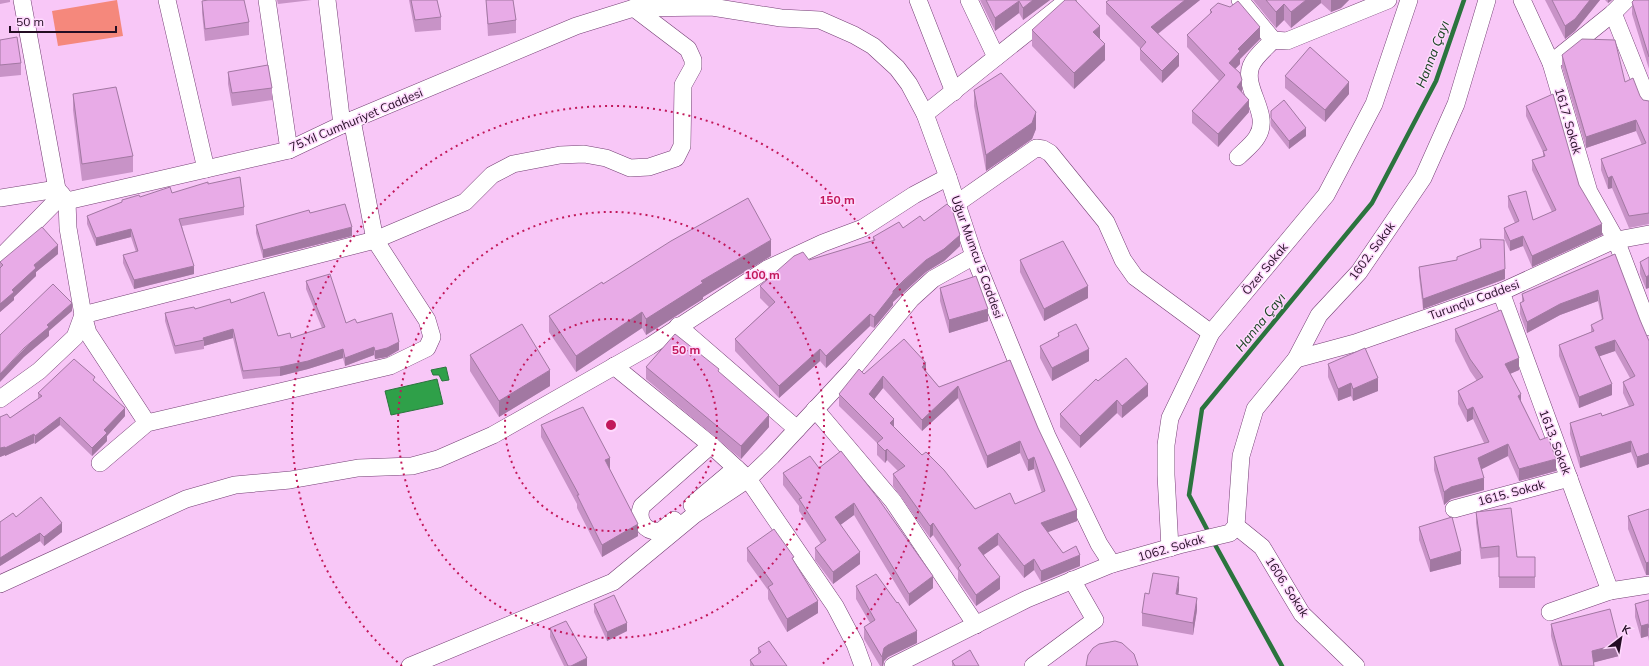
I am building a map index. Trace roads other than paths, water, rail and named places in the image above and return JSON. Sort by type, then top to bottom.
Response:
[{"type":"street","points":[[22,0],[62,195],[83,315],[88,333],[147,423]]},
{"type":"street","points":[[167,0],[206,169]]},
{"type":"street","points":[[268,0],[289,150]]},
{"type":"street","points":[[100,463],[147,423],[390,366],[427,348],[432,336],[427,320],[374,240],[346,123],[327,0]]},
{"type":"street","points":[[918,0],[954,92]]},
{"type":"street","points":[[969,0],[996,57]]},
{"type":"street","points":[[925,114],[1068,0]]},
{"type":"street","points":[[1240,0],[1273,40],[1287,41],[1388,0]]},
{"type":"street","name":"Özer Sokak","points":[[1174,546],[1166,475],[1166,445],[1170,418],[1211,333],[1326,195],[1374,104],[1409,0]]},
{"type":"street","name":"1602. Sokak","points":[[1233,529],[1241,456],[1255,409],[1296,359],[1319,315],[1359,272],[1423,178],[1456,104],[1487,0]]},
{"type":"street","name":"1617. Sokak","points":[[1522,0],[1551,63],[1589,192],[1616,240],[1649,327]]},
{"type":"street","points":[[1551,63],[1613,13],[1626,0]]},
{"type":"street","points":[[83,315],[374,240],[465,202],[492,175],[513,164],[560,155],[584,154],[606,158],[630,168],[649,167],[676,158],[682,146],[683,85],[693,67],[692,60],[688,49],[633,4]]},
{"type":"street","name":"75.Yıl Cumhuriyet Caddesi","points":[[0,198],[62,195],[206,169],[289,150],[346,123],[576,26],[633,4],[699,4]]},
{"type":"street","name":"Uğur Mumcu 5 Caddesi","points":[[699,4],[781,18],[820,20],[854,35],[873,46],[897,68],[909,84],[925,114],[974,256],[1047,436],[1099,544],[1112,564]]},
{"type":"street","points":[[1613,13],[1649,103]]},
{"type":"street","points":[[1238,157],[1258,137],[1262,123],[1250,80],[1251,66],[1273,40]]},
{"type":"street","points":[[956,204],[1018,159],[1036,148],[1043,149],[1050,153],[1106,222],[1123,260],[1135,277],[1211,333]]},
{"type":"street","points":[[0,584],[186,499],[235,485],[290,480],[358,468],[412,466],[438,459],[494,435],[650,346],[678,326],[768,269],[823,243],[863,228],[914,196],[948,177]]},
{"type":"street","points":[[0,258],[62,195]]},
{"type":"street","name":"Turunçlu Caddesi","points":[[1296,359],[1355,343],[1501,292],[1616,240],[1649,234]]},
{"type":"street","points":[[410,666],[613,582],[742,473],[797,429],[853,369],[911,299],[933,279],[974,256]]},
{"type":"street","name":"1613. Sokak","points":[[1501,292],[1610,591]]},
{"type":"street","points":[[0,399],[39,371],[75,337],[83,315]]},
{"type":"street","points":[[678,326],[797,429]]},
{"type":"street","points":[[614,366],[711,445],[742,473],[835,606],[855,644],[863,666]]},
{"type":"street","points":[[816,409],[893,501],[976,624]]},
{"type":"street","points":[[711,445],[642,506],[639,516],[643,526],[651,531],[661,531],[742,473]]},
{"type":"street","name":"1615. Sokak","points":[[1454,509],[1569,478]]},
{"type":"street","name":"1062. Sokak","points":[[893,666],[1027,599],[1072,580],[1112,564],[1233,529]]},
{"type":"street","name":"1606. Sokak","points":[[1233,529],[1262,547],[1302,614],[1356,666]]},
{"type":"street","points":[[1033,666],[1095,620],[1072,580]]},
{"type":"street","points":[[1550,612],[1610,591],[1649,585]]},
{"type":"waterway","name":"Hanna Çayı","points":[[1210,535],[1189,495],[1202,409],[1372,203],[1436,81],[1464,0]]},
{"type":"waterway","name":"Hanna Çayı","points":[[1213,541],[1282,666]]}]
